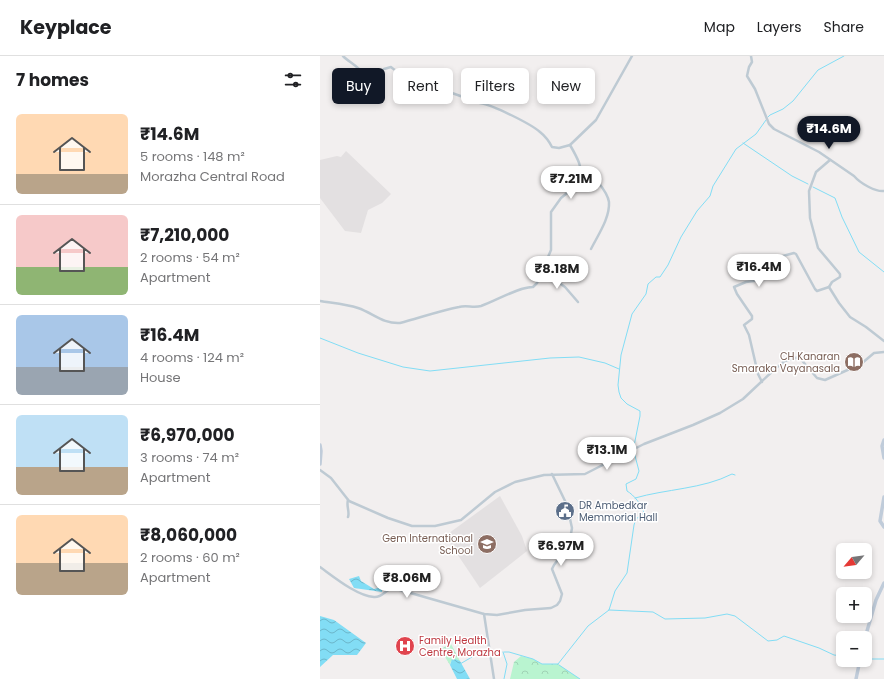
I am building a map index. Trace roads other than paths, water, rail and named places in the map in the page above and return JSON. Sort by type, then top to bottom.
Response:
[{"type":"main road","points":[[884,440],[882,446],[884,458]]},
{"type":"main road","points":[[320,445],[320,464]]},
{"type":"main road","points":[[884,497],[880,520],[884,527]]},
{"type":"main road","points":[[867,631],[876,600],[884,583]]},
{"type":"main road","points":[[856,679],[859,667]]},
{"type":"street","points":[[344,56],[365,76],[372,78],[384,69],[391,67],[406,78],[413,79],[418,77],[438,88],[476,102],[488,104],[539,131],[552,146],[559,148],[570,145],[596,120],[632,56]]},
{"type":"street","points":[[751,56],[752,62],[747,76],[755,88],[768,124],[774,129],[819,152],[870,187],[881,192],[884,191]]},
{"type":"street","points":[[320,301],[358,308],[382,321],[400,323],[461,306],[479,307],[519,289],[533,287],[537,283],[551,250],[550,212],[561,198],[582,182],[582,176],[576,154],[570,145]]},
{"type":"street","points":[[762,382],[758,374],[751,350],[749,336],[744,324],[752,320],[752,316],[734,287],[746,282],[761,280],[760,261],[765,258],[779,257],[794,253],[804,266],[815,289],[817,290],[829,287],[832,282],[840,276],[832,263],[818,248],[810,218],[808,203],[809,191],[816,172],[830,160]]},
{"type":"street","points":[[582,176],[594,176],[609,201],[607,214],[591,249]]},
{"type":"street","points":[[542,271],[564,287],[578,302]]},
{"type":"street","points":[[829,287],[839,303],[850,316],[866,326],[884,341]]},
{"type":"street","points":[[320,470],[331,478],[348,500],[388,518],[412,526],[435,526],[461,520],[495,492],[515,482],[552,474],[585,474],[644,444],[720,413],[743,399],[785,361],[799,357],[817,378],[825,380],[861,364],[874,353],[884,352]]},
{"type":"street","points":[[320,567],[359,593],[374,597],[378,597],[387,590],[393,588],[484,614],[496,615],[525,610],[551,608],[560,601],[562,594],[552,569],[554,564],[569,545],[572,528],[567,505],[552,474]]},
{"type":"street","points":[[348,500],[348,517]]},
{"type":"street","points":[[484,614],[494,679]]},
{"type":"water","points":[[359,576],[361,581],[374,589],[382,587],[382,592],[354,588],[349,579]]},
{"type":"water","points":[[320,616],[334,620],[366,643],[357,655],[333,655],[320,667]]},
{"type":"water","points":[[452,659],[460,661],[470,679],[457,679],[450,665]]},
{"type":"waterway","points":[[768,117],[783,109],[793,101],[818,70],[844,56]]},
{"type":"waterway","points":[[634,446],[640,411],[627,404],[621,398],[618,385],[621,355],[632,314],[646,294],[648,284],[656,277],[660,277],[668,265],[681,237],[697,211],[710,196],[713,186],[736,149],[756,134],[766,120]]},
{"type":"waterway","points":[[743,143],[792,176],[808,184]]},
{"type":"waterway","points":[[813,187],[835,198],[842,217],[859,252],[884,272]]},
{"type":"waterway","points":[[320,338],[358,353],[403,367],[430,371],[550,358],[579,357],[605,363],[619,369]]},
{"type":"waterway","points":[[504,652],[533,659],[542,664],[558,664],[588,626],[609,610],[615,591],[627,573],[636,519],[644,513],[637,500],[627,491],[626,484],[636,479],[639,471],[634,452]]},
{"type":"waterway","points":[[635,498],[697,486],[732,474],[735,475]]},
{"type":"waterway","points":[[609,610],[653,612],[665,619],[705,618],[727,614],[735,616],[768,641],[777,640],[784,636],[836,655]]},
{"type":"waterway","points":[[482,653],[488,652]]},
{"type":"waterway","points":[[503,652],[507,664],[504,679]]},
{"type":"waterway","points":[[460,664],[472,657]]},
{"type":"waterway","points":[[872,659],[884,659]]},
{"type":"waterway","points":[[559,665],[580,679]]},
{"type":"place","name":"CH Kanaran Smaraka Vayanasala","points":[[854,362]]},
{"type":"place","name":"DR Ambedkar Memmorial Hall","points":[[565,511]]},
{"type":"place","name":"Gem International School","points":[[487,544]]},
{"type":"place","name":"Family Health Centre, Morazha","points":[[405,646]]}]
